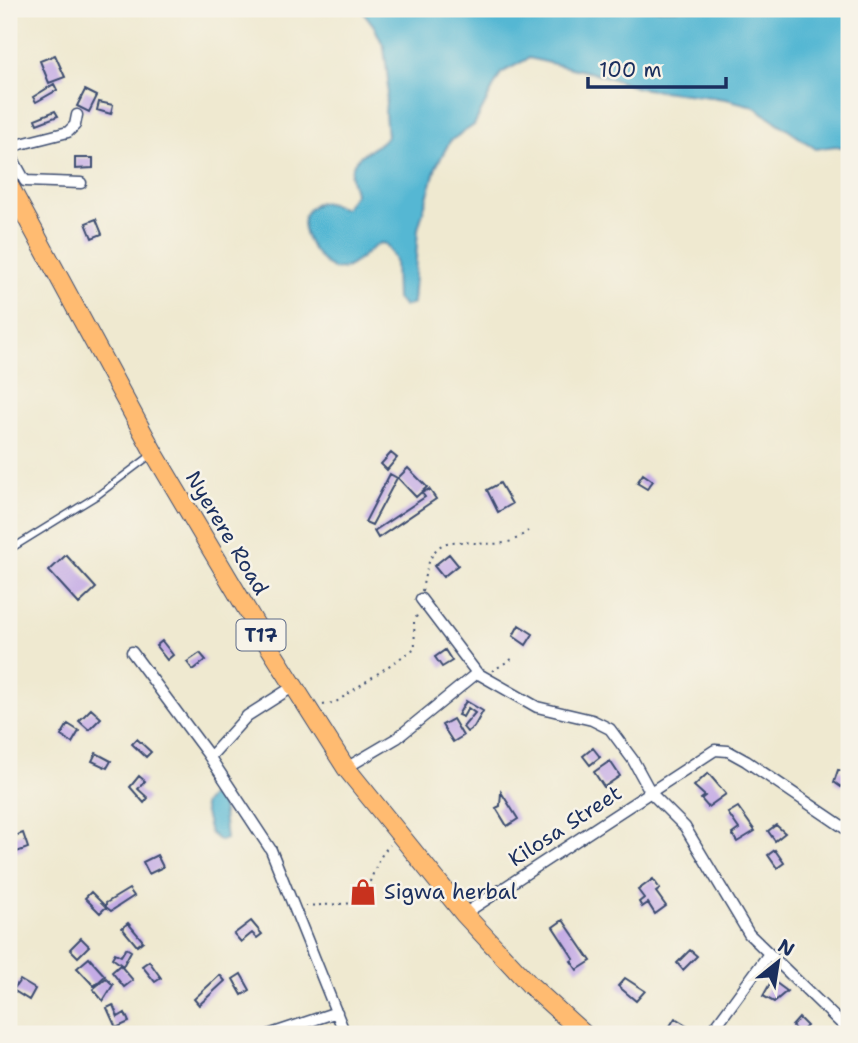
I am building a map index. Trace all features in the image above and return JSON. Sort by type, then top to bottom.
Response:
[{"type":"main road","name":"Nyerere Road","points":[[10,192],[154,453],[346,768],[464,914],[530,985],[584,1034]]},
{"type":"street","points":[[77,115],[75,125],[68,132],[9,150],[26,181],[80,183]]},
{"type":"street","points":[[421,599],[477,673],[537,707],[592,720],[610,730],[633,760],[651,793],[685,827],[737,916],[768,955],[849,1031]]},
{"type":"street","points":[[132,652],[210,757],[271,850],[296,906],[305,937],[345,1034]]},
{"type":"street","points":[[346,768],[397,738],[477,673]]},
{"type":"street","points":[[210,757],[247,716],[294,686]]},
{"type":"street","name":"Kilosa Street","points":[[464,914],[651,793],[706,754],[728,751],[849,831]]},
{"type":"street","points":[[710,1034],[768,955]]},
{"type":"street","points":[[271,1034],[337,1012]]},
{"type":"lane","points":[[9,550],[98,495],[154,453]]},
{"type":"path","points":[[305,703],[331,705],[415,648],[414,622],[432,561],[438,547],[444,542],[464,540],[503,543],[528,531]]},
{"type":"path","points":[[477,673],[505,665],[515,657]]},
{"type":"path","points":[[296,906],[357,903],[372,882],[382,854],[402,836]]},
{"type":"water","points":[[361,9],[849,9],[849,148],[835,146],[816,149],[753,106],[726,99],[638,88],[601,75],[529,58],[501,73],[474,125],[450,141],[436,167],[418,229],[413,304],[404,306],[396,298],[395,260],[386,244],[380,243],[346,267],[333,269],[311,246],[303,226],[309,209],[319,203],[345,208],[355,194],[351,175],[354,164],[362,154],[387,136],[385,113],[388,80],[384,47],[374,26]]},
{"type":"water","points":[[210,796],[221,797],[226,839],[220,841],[210,833],[203,805]]},
{"type":"building","points":[[55,55],[65,77],[49,83],[40,61]]},
{"type":"building","points":[[54,84],[57,90],[36,102],[33,97]]},
{"type":"building","points":[[85,90],[97,96],[89,112],[77,106]]},
{"type":"building","points":[[99,102],[113,105],[111,114],[97,110]]},
{"type":"building","points":[[55,111],[58,116],[37,124],[35,119]]},
{"type":"building","points":[[75,158],[93,158],[93,168],[75,169]]},
{"type":"building","points":[[96,219],[102,234],[92,238],[86,223]]},
{"type":"building","points":[[391,453],[397,458],[387,470],[381,464]]},
{"type":"building","points":[[408,468],[427,487],[416,497],[398,478]]},
{"type":"building","points":[[390,474],[397,478],[372,525],[365,522]]},
{"type":"building","points":[[643,474],[653,481],[647,489],[637,483]]},
{"type":"building","points":[[500,483],[512,504],[498,512],[487,490]]},
{"type":"building","points":[[429,489],[436,499],[378,538],[374,531],[425,497],[422,493]]},
{"type":"building","points":[[449,554],[458,565],[443,577],[434,566]]},
{"type":"building","points":[[66,555],[96,588],[79,604],[49,571]]},
{"type":"building","points":[[519,625],[533,634],[526,645],[513,636]]},
{"type":"building","points":[[162,641],[173,655],[167,660],[156,646]]},
{"type":"building","points":[[445,650],[452,661],[442,667],[435,657]]},
{"type":"building","points":[[200,653],[206,660],[193,670],[187,662]]},
{"type":"building","points":[[466,701],[483,711],[474,727],[467,732],[463,727],[475,713],[468,708],[463,717],[458,715]]},
{"type":"building","points":[[91,709],[101,718],[89,730],[79,721]]},
{"type":"building","points":[[453,719],[463,736],[453,742],[442,725]]},
{"type":"building","points":[[68,724],[79,731],[72,743],[61,736]]},
{"type":"building","points":[[137,739],[151,752],[146,757],[132,744]]},
{"type":"building","points":[[593,748],[600,757],[590,765],[583,756]]},
{"type":"building","points":[[96,753],[111,761],[107,768],[92,761]]},
{"type":"building","points":[[610,761],[620,776],[604,787],[594,772]]},
{"type":"building","points":[[849,767],[849,783],[845,781],[841,787],[834,782],[838,770],[847,772]]},
{"type":"building","points":[[708,773],[726,794],[708,807],[701,799],[705,796],[694,786]]},
{"type":"building","points":[[139,776],[145,781],[138,789],[148,798],[144,803],[130,787]]},
{"type":"building","points":[[501,792],[518,819],[507,826],[496,808],[500,806]]},
{"type":"building","points":[[738,807],[755,831],[737,842],[732,834],[739,829],[728,813]]},
{"type":"building","points":[[776,825],[785,833],[775,841],[768,831]]},
{"type":"building","points":[[23,833],[28,848],[14,853],[9,838]]},
{"type":"building","points":[[775,850],[784,863],[777,868],[768,855]]},
{"type":"building","points":[[157,855],[163,867],[149,874],[143,862]]},
{"type":"building","points":[[653,879],[660,889],[656,892],[666,906],[655,914],[648,903],[642,907],[639,902],[644,898],[638,890]]},
{"type":"building","points":[[129,889],[134,896],[111,911],[106,907],[106,903]]},
{"type":"building","points":[[91,892],[106,907],[100,913],[85,898]]},
{"type":"building","points":[[563,920],[591,961],[577,970],[571,961],[574,959],[553,927]]},
{"type":"building","points":[[251,921],[262,934],[257,938],[252,933],[241,942],[234,934]]},
{"type":"building","points":[[128,923],[143,941],[137,946],[122,928]]},
{"type":"building","points":[[81,938],[89,946],[78,957],[70,949]]},
{"type":"building","points":[[126,948],[131,951],[123,966],[112,958],[115,953],[121,956]]},
{"type":"building","points":[[690,950],[697,956],[683,970],[677,963]]},
{"type":"building","points":[[89,958],[105,976],[94,986],[77,968]]},
{"type":"building","points":[[149,961],[161,978],[155,982],[142,966]]},
{"type":"building","points":[[120,965],[133,980],[124,987],[112,972]]},
{"type":"building","points":[[241,974],[250,990],[242,995],[233,979]]},
{"type":"building","points":[[220,975],[225,981],[199,1005],[194,999]]},
{"type":"building","points":[[106,978],[113,985],[103,1001],[93,989]]},
{"type":"building","points":[[625,978],[645,991],[636,1001],[618,986]]},
{"type":"building","points":[[20,980],[35,989],[29,1000],[13,990]]},
{"type":"building","points":[[772,980],[787,991],[774,1002],[763,996]]},
{"type":"building","points":[[113,1005],[118,1017],[125,1013],[129,1022],[116,1028],[107,1008]]},
{"type":"building","points":[[675,1018],[693,1029],[690,1034],[665,1034]]},
{"type":"building","points":[[799,1018],[807,1026],[802,1031],[805,1034],[790,1034],[795,1029],[792,1026]]},
{"type":"place","name":"Sigwa herbal","points":[[363,892]]}]
